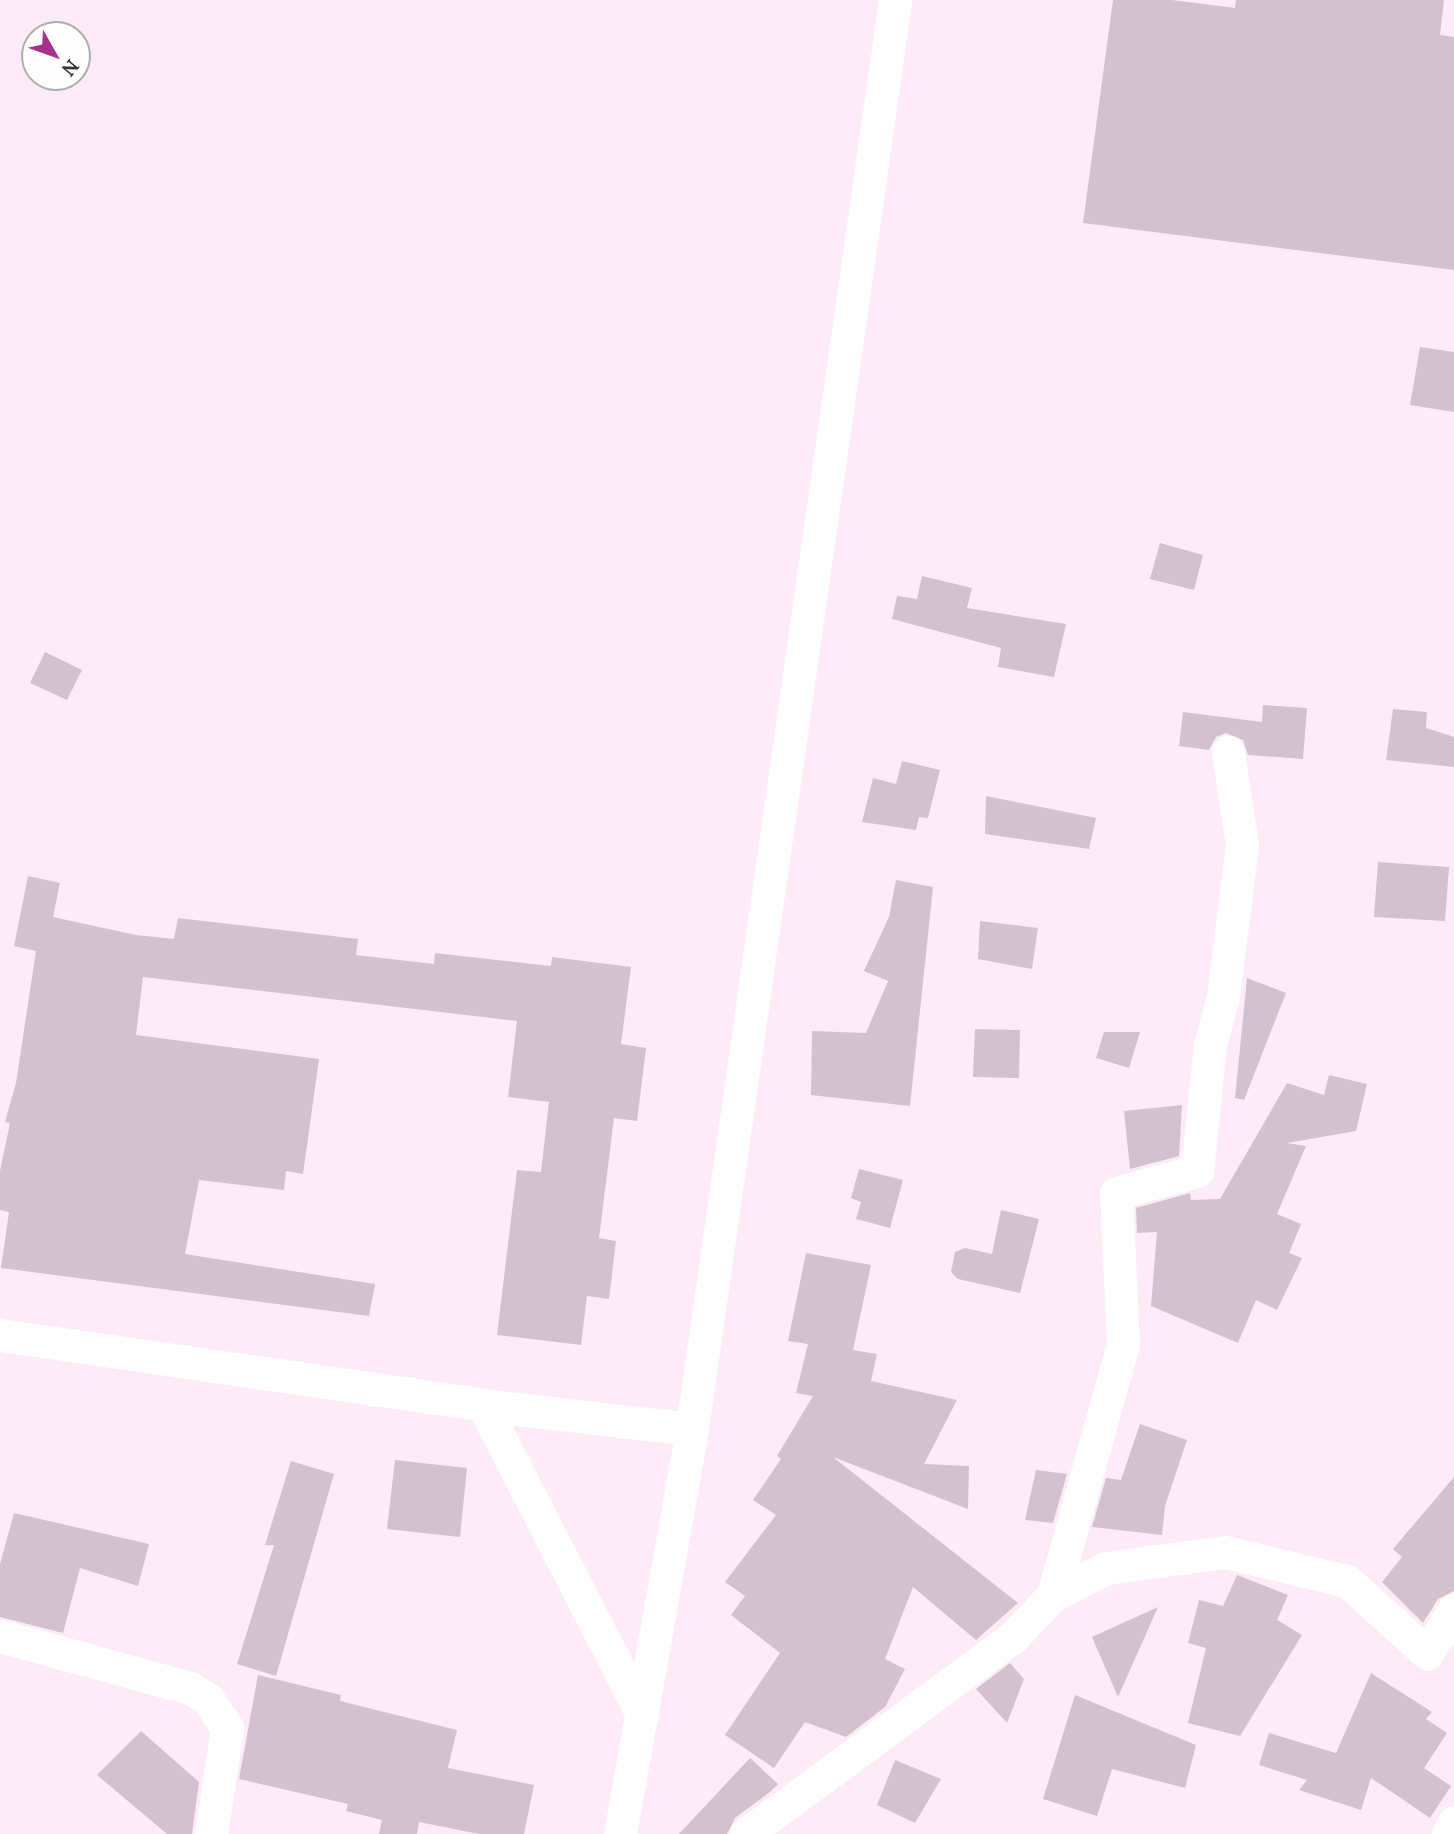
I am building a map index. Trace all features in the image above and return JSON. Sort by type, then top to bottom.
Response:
[{"type":"street","points":[[620,1834],[692,1429],[895,0]]},
{"type":"street","points":[[1054,1595],[1123,1345],[1116,1193],[1197,1171],[1210,1045],[1223,996],[1242,845],[1228,751]]},
{"type":"street","points":[[0,1335],[483,1405],[692,1429]]},
{"type":"street","points":[[483,1405],[642,1715]]},
{"type":"street","points":[[746,1834],[1012,1639],[1054,1595],[1106,1567],[1226,1552],[1347,1581],[1427,1653],[1454,1610]]},
{"type":"street","points":[[0,1636],[190,1688],[208,1699],[227,1728],[211,1834]]},
{"type":"street","points":[[1448,1834],[1454,1822]]},
{"type":"building","points":[[1113,0],[1172,0],[1235,8],[1236,0],[1444,0],[1440,35],[1454,37],[1454,270],[1083,223]]},
{"type":"building","points":[[1420,347],[1454,352],[1454,412],[1410,405]]},
{"type":"building","points":[[1160,543],[1203,555],[1194,590],[1150,579]]},
{"type":"building","points":[[922,576],[972,588],[967,608],[1066,624],[1054,677],[998,667],[1001,648],[892,619],[897,596],[917,599]]},
{"type":"building","points":[[45,652],[82,670],[67,700],[30,683]]},
{"type":"building","points":[[1263,705],[1307,708],[1303,759],[1248,755],[1243,740],[1226,733],[1216,737],[1209,750],[1179,746],[1183,712],[1262,722]]},
{"type":"building","points":[[1393,709],[1427,712],[1426,728],[1454,737],[1454,767],[1386,760]]},
{"type":"building","points":[[902,761],[940,770],[928,818],[919,817],[916,830],[862,822],[873,778],[896,784]]},
{"type":"building","points":[[986,796],[1096,818],[1089,849],[985,834]]},
{"type":"building","points":[[1378,862],[1449,867],[1445,921],[1374,917]]},
{"type":"building","points":[[28,876],[60,883],[53,917],[136,935],[174,939],[178,918],[358,939],[356,955],[434,964],[435,953],[551,966],[552,957],[631,967],[621,1044],[646,1048],[637,1121],[614,1118],[599,1238],[616,1241],[609,1299],[587,1296],[581,1345],[497,1335],[517,1170],[541,1172],[549,1102],[508,1097],[517,1021],[143,977],[136,1035],[319,1059],[303,1174],[286,1171],[284,1190],[199,1180],[185,1254],[375,1284],[369,1316],[1,1268],[9,1212],[0,1210],[0,1171],[10,1123],[5,1122],[16,1083],[36,951],[14,946]]},
{"type":"building","points":[[896,880],[933,887],[910,1106],[811,1095],[812,1031],[866,1033],[888,981],[864,971],[889,917]]},
{"type":"building","points":[[980,921],[1038,928],[1032,969],[978,959]]},
{"type":"building","points":[[1247,978],[1286,993],[1244,1100],[1235,1098]]},
{"type":"building","points":[[975,1029],[1020,1030],[1019,1078],[973,1077]]},
{"type":"building","points":[[1104,1032],[1140,1032],[1129,1068],[1096,1058]]},
{"type":"building","points":[[1329,1075],[1367,1084],[1356,1131],[1287,1143],[1306,1146],[1277,1214],[1301,1224],[1289,1253],[1302,1258],[1277,1310],[1256,1300],[1238,1343],[1151,1306],[1157,1232],[1137,1233],[1136,1208],[1190,1193],[1191,1200],[1220,1199],[1287,1083],[1324,1095]]},
{"type":"building","points":[[1182,1105],[1179,1156],[1130,1169],[1124,1111]]},
{"type":"building","points":[[859,1169],[903,1180],[890,1228],[856,1219],[861,1202],[851,1198]]},
{"type":"building","points":[[1001,1210],[1039,1219],[1020,1293],[958,1279],[951,1272],[955,1252],[965,1248],[992,1254]]},
{"type":"building","points":[[806,1253],[871,1265],[853,1350],[877,1354],[871,1381],[957,1400],[924,1464],[969,1466],[968,1509],[833,1457],[1018,1603],[976,1640],[913,1587],[885,1659],[905,1669],[885,1707],[846,1737],[805,1722],[774,1768],[725,1735],[780,1653],[731,1615],[745,1596],[725,1582],[776,1515],[753,1500],[781,1459],[777,1456],[813,1396],[796,1393],[808,1344],[788,1341]]},
{"type":"building","points":[[1140,1424],[1187,1440],[1165,1506],[1162,1535],[1092,1527],[1106,1478],[1121,1480]]},
{"type":"building","points":[[395,1460],[467,1468],[460,1537],[387,1529]]},
{"type":"building","points":[[291,1461],[334,1474],[276,1676],[237,1664],[274,1545],[265,1545]]},
{"type":"building","points":[[1036,1470],[1067,1474],[1053,1523],[1025,1520]]},
{"type":"building","points":[[1454,1477],[1454,1591],[1438,1599],[1423,1623],[1382,1582],[1402,1557],[1393,1549]]},
{"type":"building","points":[[14,1513],[149,1544],[138,1586],[80,1568],[63,1633],[0,1617],[0,1564]]},
{"type":"building","points":[[1237,1575],[1288,1595],[1277,1620],[1302,1635],[1240,1736],[1188,1723],[1206,1648],[1188,1643],[1199,1600],[1223,1606]]},
{"type":"building","points":[[1158,1607],[1118,1697],[1092,1637]]},
{"type":"building","points":[[1010,1663],[1024,1679],[1007,1723],[976,1689]]},
{"type":"building","points":[[1371,1673],[1432,1712],[1426,1719],[1447,1733],[1424,1768],[1451,1786],[1430,1818],[1371,1778],[1361,1810],[1299,1790],[1307,1780],[1259,1765],[1269,1733],[1336,1753]]},
{"type":"building","points":[[258,1675],[341,1695],[340,1701],[457,1730],[448,1768],[534,1785],[524,1834],[479,1834],[419,1822],[417,1834],[379,1834],[382,1820],[346,1811],[348,1804],[239,1779]]},
{"type":"building","points":[[1075,1695],[1196,1745],[1185,1788],[1112,1769],[1097,1816],[1043,1799]]},
{"type":"building","points":[[141,1731],[199,1782],[192,1834],[167,1834],[97,1775]]},
{"type":"building","points":[[750,1758],[778,1784],[735,1818],[727,1834],[679,1834]]},
{"type":"building","points":[[895,1760],[941,1779],[915,1823],[877,1805]]}]
